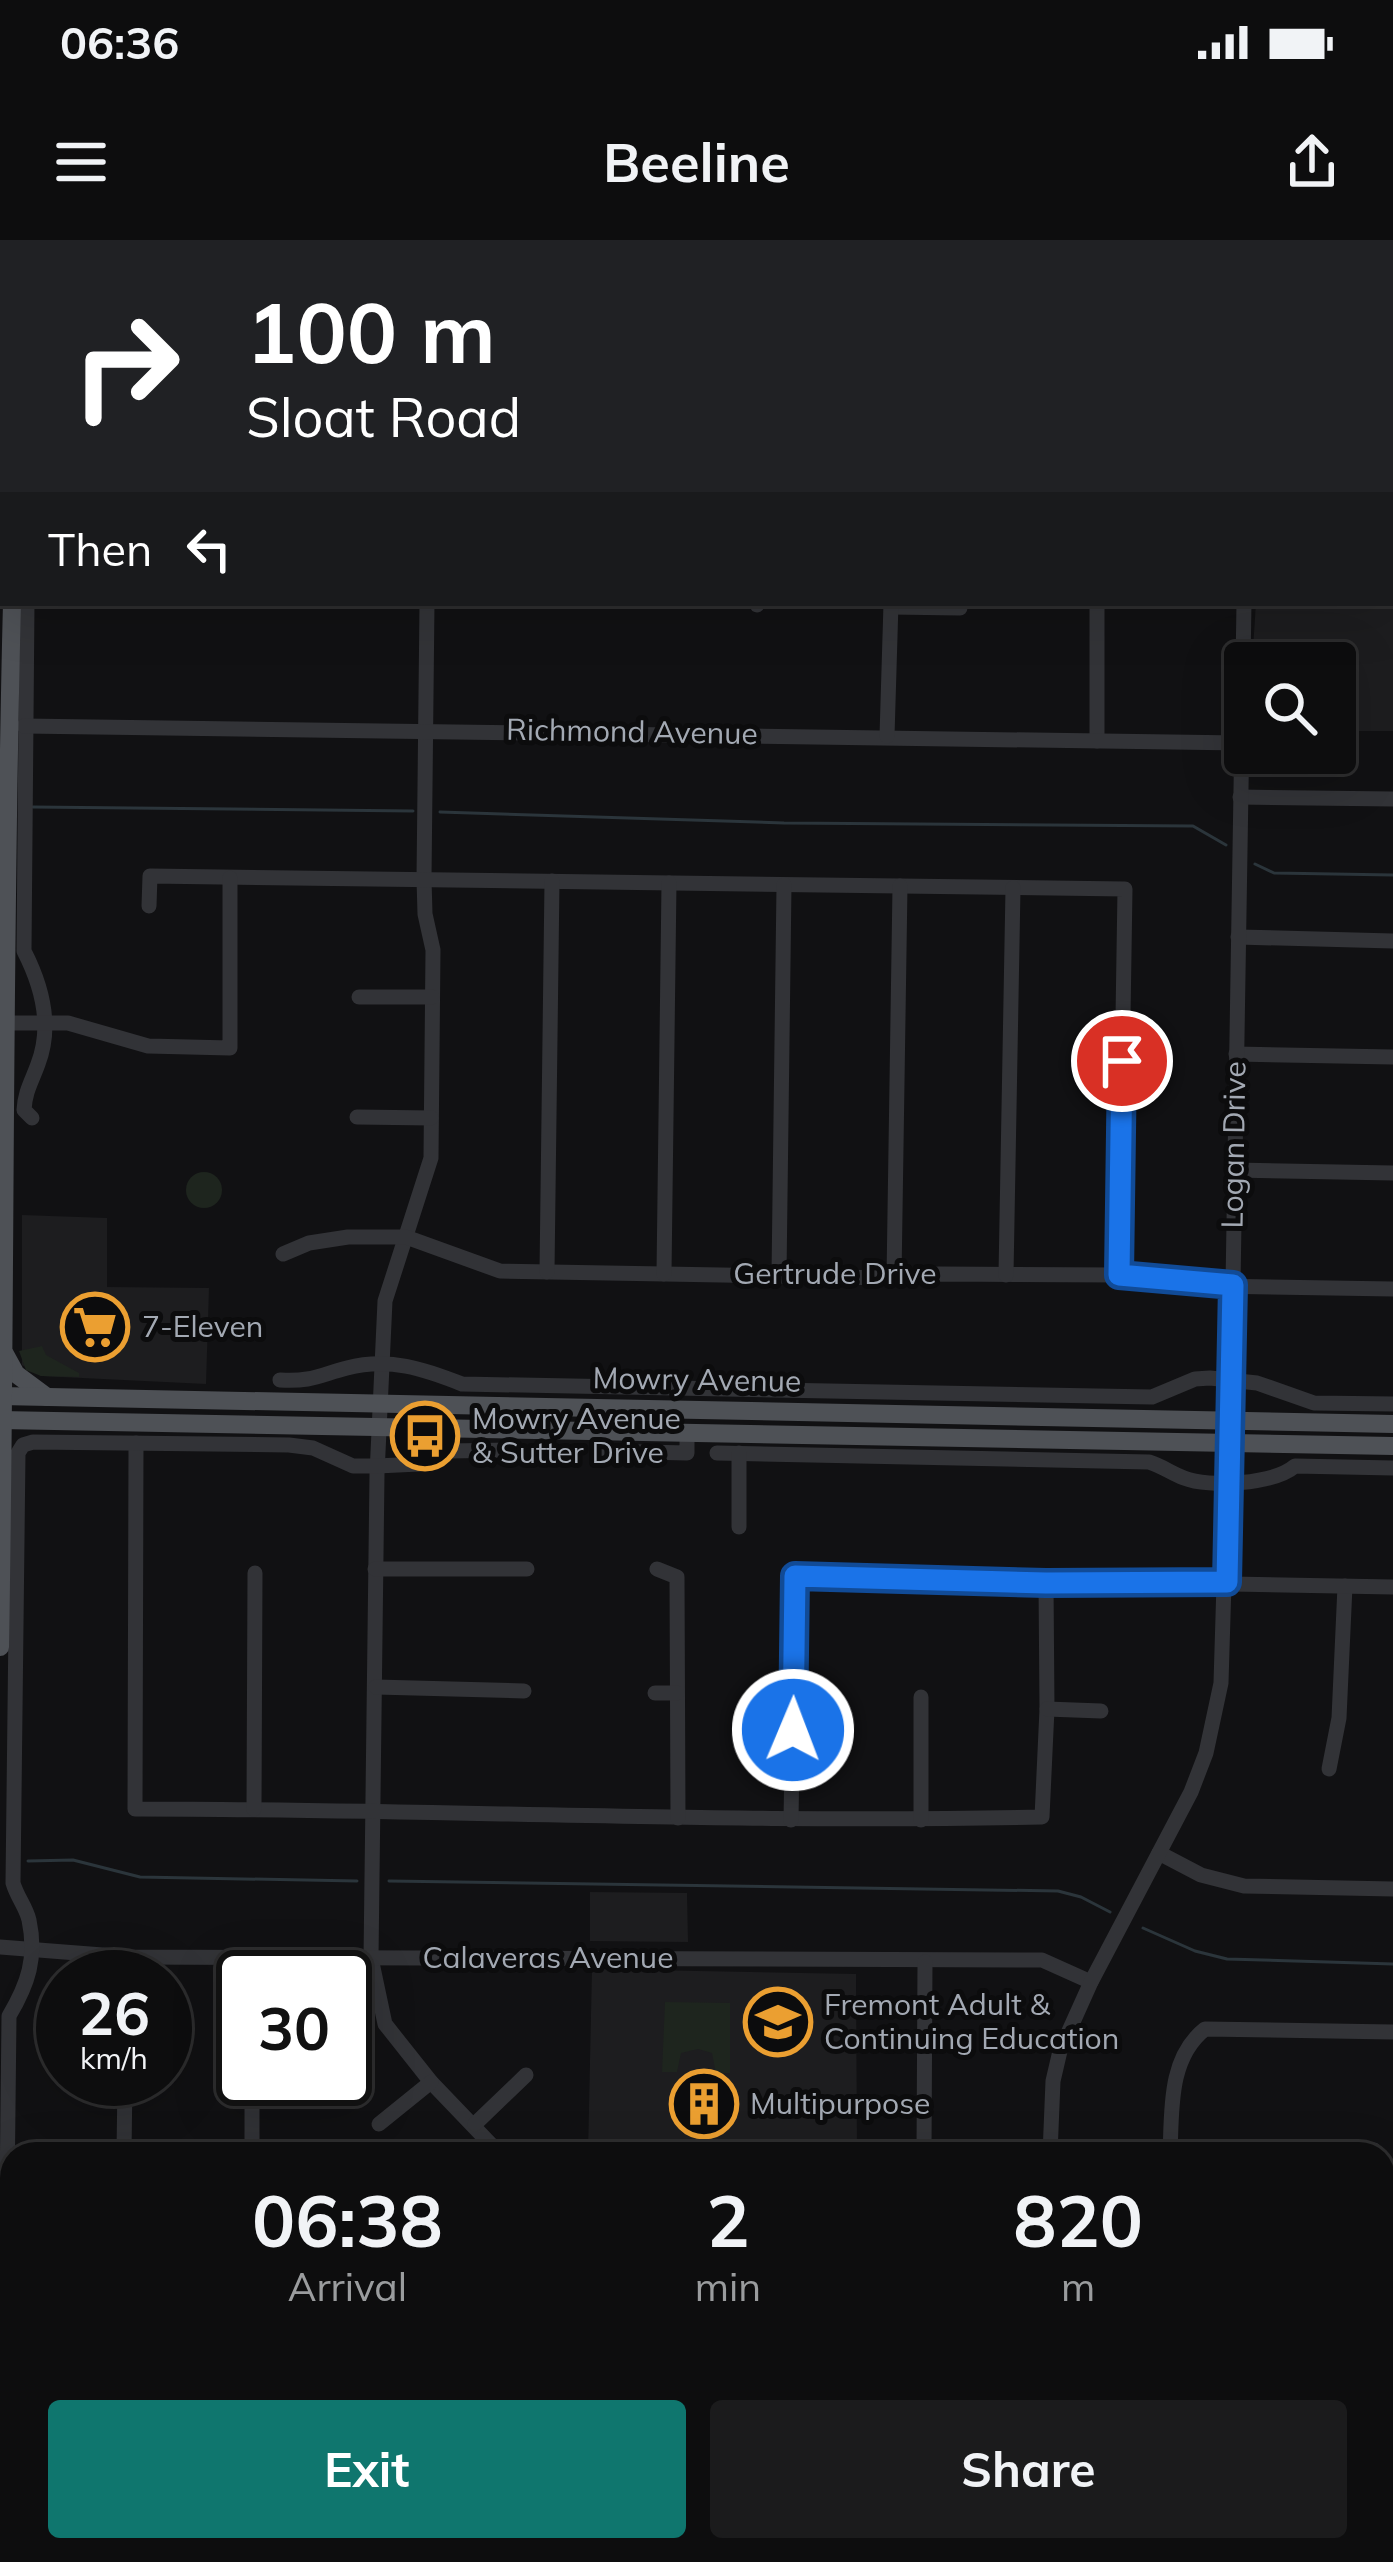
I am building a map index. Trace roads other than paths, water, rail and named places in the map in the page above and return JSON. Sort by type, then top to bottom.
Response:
[{"type":"main road","points":[[0,240],[0,302]]},
{"type":"main road","points":[[0,1647],[1,1023],[12,606]]},
{"type":"main road","points":[[4,1352],[16,1374],[46,1397]]},
{"type":"main road","name":"Mowry Avenue","points":[[2,1396],[1393,1424]]},
{"type":"main road","name":"Mowry Avenue","points":[[2,1420],[1393,1446]]},
{"type":"street","points":[[27,606],[24,951],[44,991],[39,1063],[25,1092],[24,1110],[32,1118]]},
{"type":"street","points":[[371,1950],[377,1466],[385,1301],[431,1159],[433,950],[424,914],[427,606]]},
{"type":"street","points":[[887,736],[891,606]]},
{"type":"street","points":[[914,606],[960,608]]},
{"type":"street","points":[[1097,606],[1097,741]]},
{"type":"street","name":"Logan Drive","points":[[1243,642],[1244,606]]},
{"type":"street","name":"Richmond Avenue","points":[[24,726],[1224,742]]},
{"type":"street","name":"Logan Drive","points":[[1051,2142],[1057,2066],[1091,1982],[1191,1792],[1215,1718],[1227,1582],[1240,774]]},
{"type":"street","points":[[1240,797],[1393,800]]},
{"type":"street","points":[[149,906],[150,877],[1125,890],[1119,1275]]},
{"type":"street","points":[[1,1023],[43,1020],[101,1029],[148,1046],[230,1048],[230,878]]},
{"type":"street","points":[[547,1272],[552,881]]},
{"type":"street","points":[[664,1274],[669,883]]},
{"type":"street","points":[[779,1275],[784,885]]},
{"type":"street","points":[[894,1278],[900,886]]},
{"type":"street","points":[[1006,1275],[1013,888]]},
{"type":"street","points":[[1238,938],[1393,941]]},
{"type":"street","points":[[359,997],[433,997]]},
{"type":"street","points":[[1236,1054],[1393,1057]]},
{"type":"street","points":[[357,1118],[431,1118]]},
{"type":"street","points":[[1234,1170],[1393,1173]]},
{"type":"street","name":"Gertrude Drive","points":[[284,1254],[309,1243],[406,1237],[500,1271],[894,1278],[1119,1275],[1233,1285],[1393,1289]]},
{"type":"street","name":"Mowry Avenue","points":[[280,1380],[308,1382],[347,1368],[385,1363],[428,1369],[462,1384],[1152,1397],[1195,1379],[1279,1389],[1314,1403],[1393,1404]]},
{"type":"street","points":[[136,1443],[135,1809],[791,1820],[1042,1817],[1046,1583]]},
{"type":"street","points":[[9,2142],[9,2016],[29,1983],[31,1950],[30,1922],[14,1883],[16,1472],[23,1445],[301,1445],[352,1466],[419,1464],[449,1450],[515,1450]]},
{"type":"street","points":[[717,1453],[1149,1462],[1187,1479],[1228,1481],[1261,1481],[1295,1466],[1393,1468]]},
{"type":"street","points":[[739,1527],[740,1453]]},
{"type":"street","points":[[375,1569],[526,1569]]},
{"type":"street","points":[[657,1569],[676,1577],[678,1818]]},
{"type":"street","points":[[254,1809],[255,1573]]},
{"type":"street","points":[[791,1820],[795,1576],[1393,1587]]},
{"type":"street","points":[[1329,1769],[1339,1718],[1345,1586]]},
{"type":"street","points":[[376,1687],[524,1691]]},
{"type":"street","points":[[655,1693],[677,1693]]},
{"type":"street","points":[[921,1820],[922,1696]]},
{"type":"street","points":[[1047,1709],[1101,1711]]},
{"type":"street","points":[[1159,1853],[1201,1875],[1244,1886],[1393,1889]]},
{"type":"street","name":"Calaveras Avenue","points":[[0,1947],[36,1950]]},
{"type":"street","name":"Calaveras Avenue","points":[[372,1958],[1042,1960],[1091,1982]]},
{"type":"street","points":[[924,2142],[926,1962]]},
{"type":"street","points":[[372,1963],[385,2024],[431,2082],[490,2142]]},
{"type":"street","points":[[1171,2142],[1178,2066],[1193,2038],[1205,2029],[1393,2032]]},
{"type":"street","points":[[475,2124],[526,2075]]},
{"type":"street","points":[[379,2124],[431,2082]]},
{"type":"street","points":[[124,2142],[125,2106]]},
{"type":"street","points":[[252,2106],[253,2142]]},
{"type":"waterway","points":[[33,807],[413,811]]},
{"type":"waterway","points":[[440,812],[784,823],[1193,826],[1226,845]]},
{"type":"waterway","points":[[1255,864],[1274,873],[1393,875]]},
{"type":"waterway","points":[[28,1861],[73,1860],[140,1877],[357,1881]]},
{"type":"waterway","points":[[389,1881],[1058,1891],[1110,1912]]},
{"type":"waterway","points":[[1143,1928],[1227,1959],[1393,1964]]},
{"type":"place","name":"7-Eleven","points":[[95,1327]]},
{"type":"place","name":"Mowry Avenue & Sutter Drive","points":[[425,1436]]},
{"type":"place","name":"Fremont Adult & Continuing Education","points":[[778,2022]]},
{"type":"place","name":"Multipurpose","points":[[704,2104]]}]
